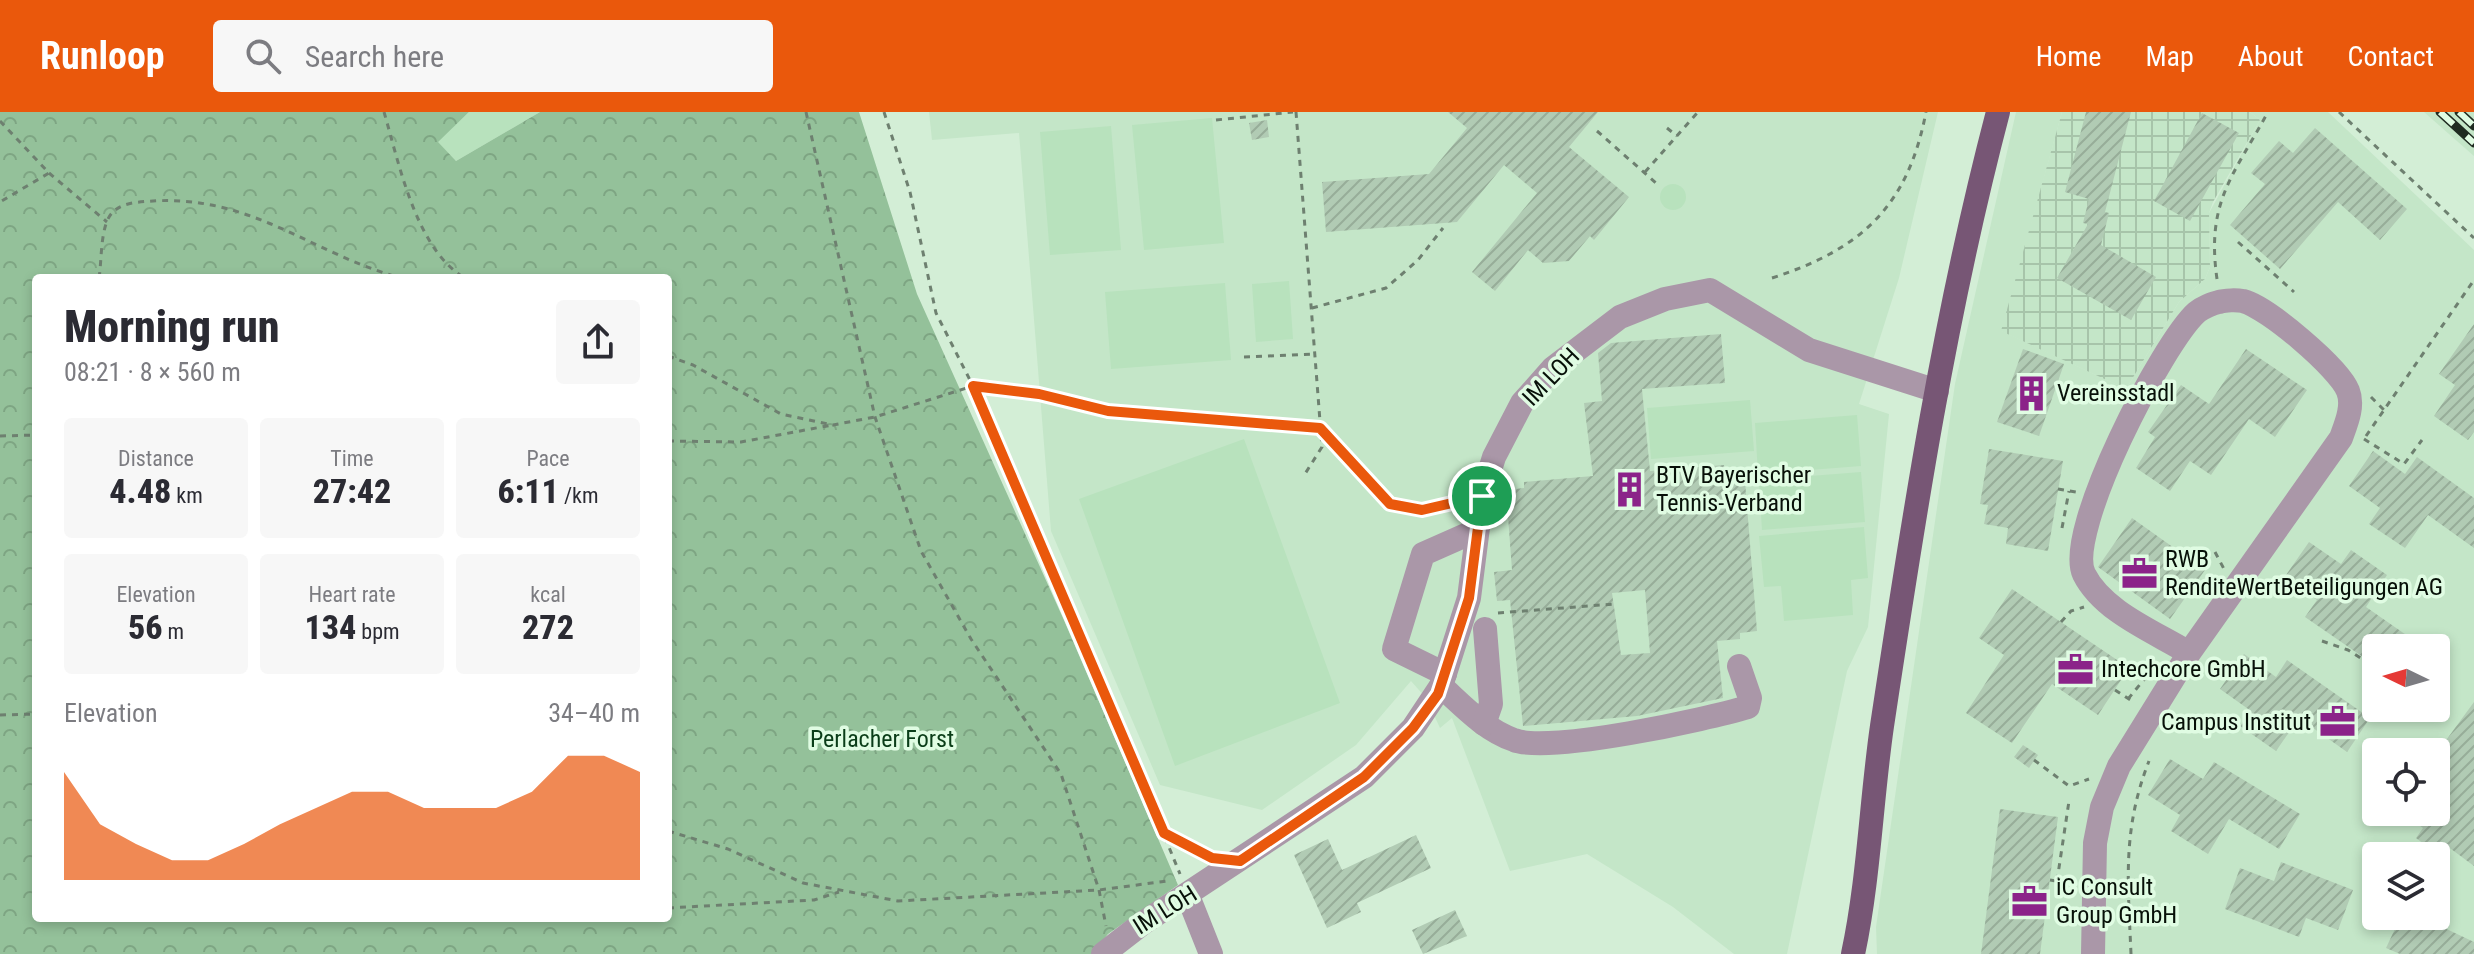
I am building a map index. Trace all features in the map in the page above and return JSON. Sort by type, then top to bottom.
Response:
[{"type":"main road","points":[[1853,954],[1863,908],[1880,742],[1937,391],[1967,242],[1998,112]]},
{"type":"main road","points":[[1863,908],[1866,954]]},
{"type":"street","name":"IM LOH","points":[[1106,950],[1185,888],[1240,861],[1364,777],[1413,728],[1443,680],[1469,598],[1475,531],[1494,457],[1534,387],[1620,317],[1665,299],[1710,290],[1809,350],[1937,391]]},
{"type":"street","points":[[2093,954],[2095,843],[2110,785],[2139,731],[2189,653],[2341,438],[2349,414],[2349,392],[2325,363],[2272,317],[2244,301],[2220,301],[2198,311],[2140,400],[2095,495],[2083,541],[2083,572],[2104,600],[2189,653]]},
{"type":"street","points":[[1475,531],[1423,554],[1394,649],[1443,680],[1484,724],[1518,742],[1539,744],[1588,739],[1748,707],[1750,698],[1739,666]]},
{"type":"street","points":[[1484,724],[1491,704],[1485,629]]},
{"type":"street","points":[[1185,888],[1211,954]]},
{"type":"path","points":[[384,112],[407,188],[429,241],[461,274]]},
{"type":"path","points":[[806,112],[875,417],[921,551],[971,639],[1061,774],[1099,890],[1106,950]]},
{"type":"path","points":[[672,832],[728,849],[803,883],[898,901],[1185,888],[973,386],[936,313],[910,192],[884,112]]},
{"type":"path","points":[[1216,120],[1294,112],[1322,447],[1303,477]]},
{"type":"path","points":[[1645,172],[1698,112]]},
{"type":"path","points":[[1772,278],[1841,250],[1880,217],[1904,186],[1919,150],[1926,112]]},
{"type":"path","points":[[2220,301],[2214,219],[2221,197],[2268,112]]},
{"type":"path","points":[[2339,112],[2474,238]]},
{"type":"path","points":[[0,121],[49,173],[107,222]]},
{"type":"path","points":[[1667,128],[1677,136]]},
{"type":"path","points":[[1597,131],[1656,183]]},
{"type":"path","points":[[0,202],[49,173]]},
{"type":"path","points":[[100,274],[107,222],[113,212],[126,204],[189,200],[238,210],[391,274]]},
{"type":"path","points":[[1311,309],[1386,288],[1418,260],[1443,228]]},
{"type":"path","points":[[2238,242],[2294,292]]},
{"type":"path","points":[[2422,440],[2404,464],[2364,439],[2474,280]]},
{"type":"path","points":[[1244,357],[1314,354]]},
{"type":"path","points":[[672,357],[693,365],[781,414],[833,425],[875,417],[973,386],[1039,394],[1108,411],[1320,428],[1390,504],[1422,510],[1482,496]]},
{"type":"path","points":[[672,441],[741,442],[875,417]]},
{"type":"path","points":[[0,436],[32,435]]},
{"type":"path","points":[[2062,528],[2069,491]]},
{"type":"path","points":[[1510,612],[1614,604]]},
{"type":"path","points":[[2322,641],[2348,650],[2362,659]]},
{"type":"path","points":[[0,715],[32,714]]},
{"type":"path","points":[[2131,954],[2126,888],[2128,834],[2135,797],[2151,755]]},
{"type":"path","points":[[2034,760],[2069,786],[2087,782],[2093,773]]},
{"type":"path","points":[[2057,881],[2069,801]]},
{"type":"path","points":[[1164,833],[1212,858],[1240,861]]},
{"type":"path","points":[[2050,880],[2092,887]]},
{"type":"path","points":[[672,908],[814,900],[842,890]]},
{"type":"shaded area","points":[[469,112],[540,112],[456,161],[437,142]]},
{"type":"shaded area","points":[[929,112],[1938,112],[1899,278],[1859,404],[1889,414],[1868,627],[1847,671],[1787,954],[1734,954],[1673,907],[1587,854],[1510,871],[1452,718],[1440,728],[1426,698],[1411,681],[1356,745],[1262,810],[1160,785],[1051,531],[1019,133],[932,140]]},
{"type":"shaded area","points":[[2016,112],[2062,112],[2002,331],[2126,389],[2179,302],[2205,279],[2210,267],[2209,213],[2260,120],[2250,112],[2328,112],[2474,250],[2474,954],[1877,954],[1876,927],[1955,384]]},
{"type":"shaded area","points":[[2062,112],[2250,112],[2260,120],[2209,213],[2210,267],[2205,279],[2179,302],[2126,389],[2001,331]]},
{"type":"shaded area","points":[[2424,112],[2474,112],[2474,156]]},
{"type":"shaded area","points":[[1212,118],[1224,243],[1144,250],[1132,125]]},
{"type":"shaded area","points":[[1111,126],[1121,250],[1050,255],[1040,132]]},
{"type":"shaded area","points":[[1673,184],[1682,188],[1686,197],[1682,206],[1673,210],[1664,206],[1660,197],[1664,188]]},
{"type":"shaded area","points":[[1289,281],[1293,339],[1256,342],[1252,284]]},
{"type":"shaded area","points":[[1225,283],[1231,360],[1111,369],[1105,292]]},
{"type":"shaded area","points":[[1750,400],[1754,451],[1651,459],[1647,408]]},
{"type":"shaded area","points":[[1857,415],[1861,466],[1758,474],[1755,423]]},
{"type":"shaded area","points":[[1244,439],[1340,703],[1175,766],[1079,499]]},
{"type":"shaded area","points":[[1861,472],[1865,522],[1762,530],[1759,480]]},
{"type":"shaded area","points":[[1864,527],[1868,578],[1851,580],[1853,615],[1784,621],[1781,586],[1764,587],[1759,536]]},
{"type":"green space","name":"Perlacher Forst","points":[[0,112],[469,112],[438,142],[456,161],[540,112],[859,112],[917,294],[1063,618],[1178,885],[1108,934],[1092,954],[0,954]]},
{"type":"building","points":[[1448,112],[1598,112],[1569,147],[1629,197],[1594,240],[1590,236],[1569,261],[1543,263],[1528,250],[1495,291],[1472,272],[1537,193],[1504,165],[1457,222],[1326,232],[1322,182],[1429,174],[1467,128]]},
{"type":"building","points":[[2086,112],[2131,112],[2105,212],[2109,213],[2101,245],[2156,277],[2131,320],[2057,278],[2088,224],[2083,223],[2089,199],[2065,192]]},
{"type":"building","points":[[2202,113],[2239,133],[2190,221],[2154,201]]},
{"type":"building","points":[[1267,120],[1269,137],[1252,140],[1249,123]]},
{"type":"building","points":[[2315,128],[2407,209],[2380,240],[2338,202],[2280,269],[2230,225],[2265,184],[2251,173],[2279,141],[2293,153]]},
{"type":"building","points":[[2474,324],[2474,432],[2468,440],[2434,416],[2455,385],[2439,374]]},
{"type":"building","name":"BTV Bayerischer Tennis-Verband","points":[[1721,334],[1725,383],[1642,389],[1650,471],[1724,465],[1725,471],[1744,469],[1757,631],[1740,633],[1740,639],[1717,641],[1723,698],[1637,716],[1523,726],[1510,600],[1497,601],[1494,572],[1512,570],[1506,490],[1524,488],[1524,482],[1593,476],[1584,403],[1602,401],[1598,353],[1611,343]],"holes":[[[1645,590],[1650,653],[1621,655],[1612,593]]]},
{"type":"building","name":"Vereinsstadl","points":[[2023,349],[2064,364],[2039,436],[1997,422]]},
{"type":"building","points":[[2246,349],[2307,390],[2275,437],[2249,419],[2211,475],[2190,461],[2170,491],[2136,468],[2155,437],[2148,432],[2181,385],[2209,404]]},
{"type":"building","points":[[1989,449],[2063,461],[2048,551],[2006,544],[2008,528],[1984,524],[1988,505],[1980,504]]},
{"type":"building","points":[[2373,451],[2405,474],[2417,457],[2474,498],[2474,548],[2428,515],[2405,548],[2369,524],[2380,508],[2349,486]]},
{"type":"building","points":[[2132,518],[2205,570],[2170,619],[2098,567]]},
{"type":"building","points":[[2309,542],[2341,564],[2351,550],[2387,575],[2366,607],[2405,634],[2362,634],[2362,656],[2305,617],[2317,600],[2284,578]]},
{"type":"building","points":[[2012,589],[2129,668],[2098,715],[2052,684],[2012,743],[1966,713],[2004,655],[1979,638]]},
{"type":"building","points":[[2244,654],[2276,677],[2287,660],[2362,712],[2362,722],[2367,722],[2347,752],[2299,718],[2276,751],[2240,726],[2251,711],[2220,689]]},
{"type":"building","points":[[2474,702],[2474,866],[2450,848],[2450,842],[2421,842],[2416,838],[2423,828],[2420,826],[2450,826],[2448,738]]},
{"type":"building","points":[[2023,745],[2038,755],[2029,768],[2014,757]]},
{"type":"building","points":[[2170,759],[2203,779],[2214,762],[2300,814],[2279,849],[2229,819],[2208,854],[2171,831],[2180,815],[2148,795]]},
{"type":"building","points":[[2000,809],[2058,817],[2040,954],[1981,954]]},
{"type":"building","points":[[1416,835],[1431,868],[1357,903],[1361,912],[1327,928],[1294,855],[1328,839],[1342,870]]},
{"type":"building","points":[[2281,862],[2353,890],[2338,930],[2306,918],[2299,937],[2225,909],[2240,868],[2274,881]]},
{"type":"building","points":[[1455,910],[1467,936],[1423,954],[1412,930]]},
{"type":"building","points":[[2394,930],[2449,930],[2474,942],[2474,954],[2400,954],[2386,948]]},
{"type":"railway","points":[[2440,112],[2474,143]]},
{"type":"railway","points":[[2459,112],[2474,126]]},
{"type":"place","name":"Vereinsstadl","points":[[2031,393]]},
{"type":"place","name":"BTV Bayerischer Tennis-Verband","points":[[1630,489]]},
{"type":"place","name":"RWB RenditeWertBeteiligungen AG","points":[[2139,573]]},
{"type":"place","name":"Intechcore GmbH","points":[[2075,669]]},
{"type":"place","name":"Campus Institut","points":[[2337,722]]},
{"type":"place","name":"iC Consult Group GmbH","points":[[2030,901]]},
{"type":"route","points":[[973,386],[1039,394],[1108,411],[1320,428],[1390,504],[1422,510],[1482,496],[1475,531],[1469,598],[1438,694],[1413,728],[1364,777],[1240,861],[1212,858],[1164,833],[973,386]]}]
